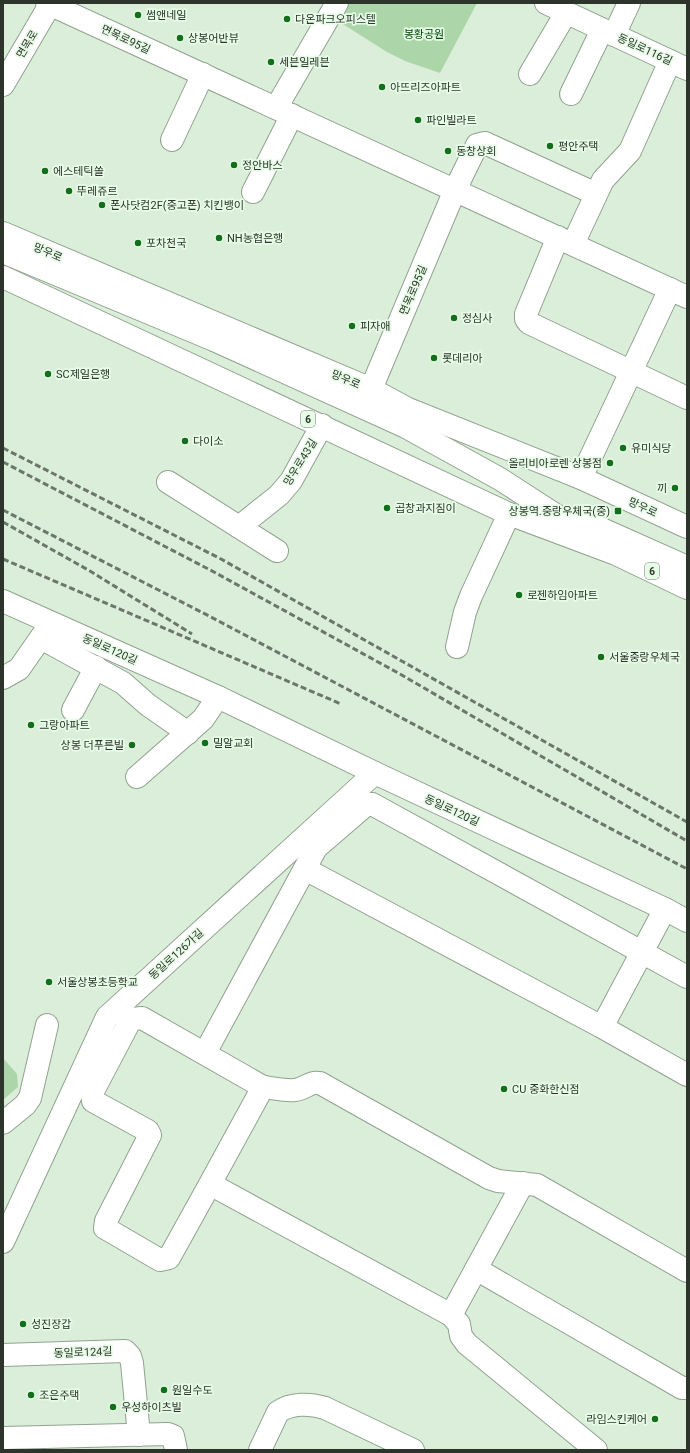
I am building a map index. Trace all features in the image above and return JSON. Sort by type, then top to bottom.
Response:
[{"type":"street","name":"면목로95길","points":[[50,3],[678,293],[630,372],[581,478]]},
{"type":"street","name":"면목로","points":[[3,85],[50,3]]},
{"type":"street","points":[[253,192],[284,112],[337,3]]},
{"type":"street","name":"동일로116길","points":[[546,3],[608,32],[681,63]]},
{"type":"street","points":[[571,94],[608,32],[629,3]]},
{"type":"street","points":[[530,74],[566,13]]},
{"type":"street","points":[[681,63],[630,151],[603,180],[596,194],[566,241],[526,314],[526,319],[529,323],[687,398]]},
{"type":"street","points":[[172,140],[203,74]]},
{"type":"street","name":"면목로95길","points":[[371,389],[455,190],[475,148],[481,143],[485,143],[596,194]]},
{"type":"street","name":"망우로","points":[[3,233],[371,389],[408,409],[581,478],[687,527]]},
{"type":"street","points":[[3,252],[214,340],[406,427],[500,479],[616,554]]},
{"type":"street","name":"6","points":[[3,276],[510,514],[616,554],[687,588]]},
{"type":"street","points":[[408,409],[604,530],[687,567]]},
{"type":"street","name":"망우로43길","points":[[239,527],[279,495],[291,480],[322,425]]},
{"type":"street","points":[[168,482],[277,551]]},
{"type":"street","points":[[457,647],[465,612],[471,596],[510,514]]},
{"type":"street","name":"동일로120길","points":[[3,601],[46,630],[96,667],[123,683],[148,705],[195,722]]},
{"type":"street","points":[[3,678],[18,669],[46,630]]},
{"type":"street","name":"동일로120길","points":[[46,630],[218,697],[375,774],[665,909],[687,921]]},
{"type":"street","points":[[73,710],[96,667]]},
{"type":"street","points":[[137,777],[195,722],[218,697]]},
{"type":"street","name":"동일로126가길","points":[[3,1242],[107,1017],[375,774]]},
{"type":"street","points":[[206,1053],[320,844],[363,807],[372,804],[687,977]]},
{"type":"street","points":[[305,869],[602,1027],[687,1075]]},
{"type":"street","points":[[602,1027],[665,909]]},
{"type":"street","points":[[263,1087],[168,1258],[165,1260],[160,1260],[105,1228],[106,1221],[150,1135],[148,1130],[93,1101],[92,1093],[131,1019],[136,1017],[142,1018],[206,1053],[263,1087],[293,1090],[301,1089],[311,1083],[320,1083],[489,1178],[498,1181],[537,1185],[687,1271]]},
{"type":"street","points":[[3,1123],[25,1105],[30,1098],[47,1025]]},
{"type":"street","points":[[451,1315],[523,1183]]},
{"type":"street","points":[[210,1184],[451,1315],[459,1324],[461,1336],[466,1344],[596,1450]]},
{"type":"street","points":[[476,1269],[682,1388],[687,1388]]},
{"type":"street","name":"동일로124길","points":[[3,1355],[125,1351],[130,1356],[132,1363],[139,1435]]},
{"type":"street","points":[[260,1450],[278,1412],[288,1406],[311,1404],[325,1408],[413,1450]]},
{"type":"street","points":[[3,1438],[170,1434],[174,1437],[176,1450]]},
{"type":"green space","name":"봉황공원","points":[[344,3],[477,3],[440,73],[405,61],[387,52],[338,21]]},
{"type":"green space","points":[[3,1058],[17,1074],[18,1087],[3,1100]]},
{"type":"railway","points":[[3,448],[221,559],[687,822]]},
{"type":"railway","points":[[3,462],[214,572],[400,674],[687,841]]},
{"type":"railway","points":[[3,510],[209,616],[687,869]]},
{"type":"railway","points":[[3,522],[90,571],[192,634]]},
{"type":"railway","points":[[3,559],[341,704]]},
{"type":"place","name":"썸앤네일","points":[[138,15]]},
{"type":"place","name":"다온파크오피스텔","points":[[287,19]]},
{"type":"place","name":"상봉어반뷰","points":[[180,38]]},
{"type":"place","name":"세븐일레븐","points":[[271,62]]},
{"type":"place","name":"아뜨리즈아파트","points":[[382,87]]},
{"type":"place","name":"파인빌라트","points":[[418,120]]},
{"type":"place","name":"평안주택","points":[[550,146]]},
{"type":"place","name":"동창상회","points":[[448,151]]},
{"type":"place","name":"정안바스","points":[[234,165]]},
{"type":"place","name":"에스테틱쏠","points":[[45,171]]},
{"type":"place","name":"뚜레쥬르","points":[[69,191]]},
{"type":"place","name":"폰사닷컴2F(중고폰) 치킨뱅이","points":[[102,205]]},
{"type":"place","name":"NH농협은행","points":[[219,238]]},
{"type":"place","name":"포차천국","points":[[138,243]]},
{"type":"place","name":"정심사","points":[[454,318]]},
{"type":"place","name":"피자애","points":[[352,326]]},
{"type":"place","name":"롯데리아","points":[[434,358]]},
{"type":"place","name":"SC제일은행","points":[[48,374]]},
{"type":"place","name":"다이소","points":[[185,441]]},
{"type":"place","name":"유미식당","points":[[623,448]]},
{"type":"place","name":"올리비아로렌 상봉점","points":[[610,463]]},
{"type":"place","name":"끼","points":[[675,488]]},
{"type":"place","name":"곱창과지짐이","points":[[387,508]]},
{"type":"place","name":"상봉역.중랑우체국(중)","points":[[618,511]]},
{"type":"place","name":"로젠하임아파트","points":[[519,595]]},
{"type":"place","name":"서울중랑우체국","points":[[601,657]]},
{"type":"place","name":"그랑아파트","points":[[31,725]]},
{"type":"place","name":"밀알교회","points":[[205,743]]},
{"type":"place","name":"상봉 더푸른빌","points":[[132,745]]},
{"type":"place","name":"서울상봉초등학교","points":[[49,982]]},
{"type":"place","name":"CU 중화한신점","points":[[504,1089]]},
{"type":"place","name":"성진장갑","points":[[23,1324]]},
{"type":"place","name":"원일수도","points":[[164,1390]]},
{"type":"place","name":"조은주택","points":[[31,1395]]},
{"type":"place","name":"우성하이츠빌","points":[[113,1407]]},
{"type":"place","name":"라임스킨케어","points":[[655,1419]]}]
